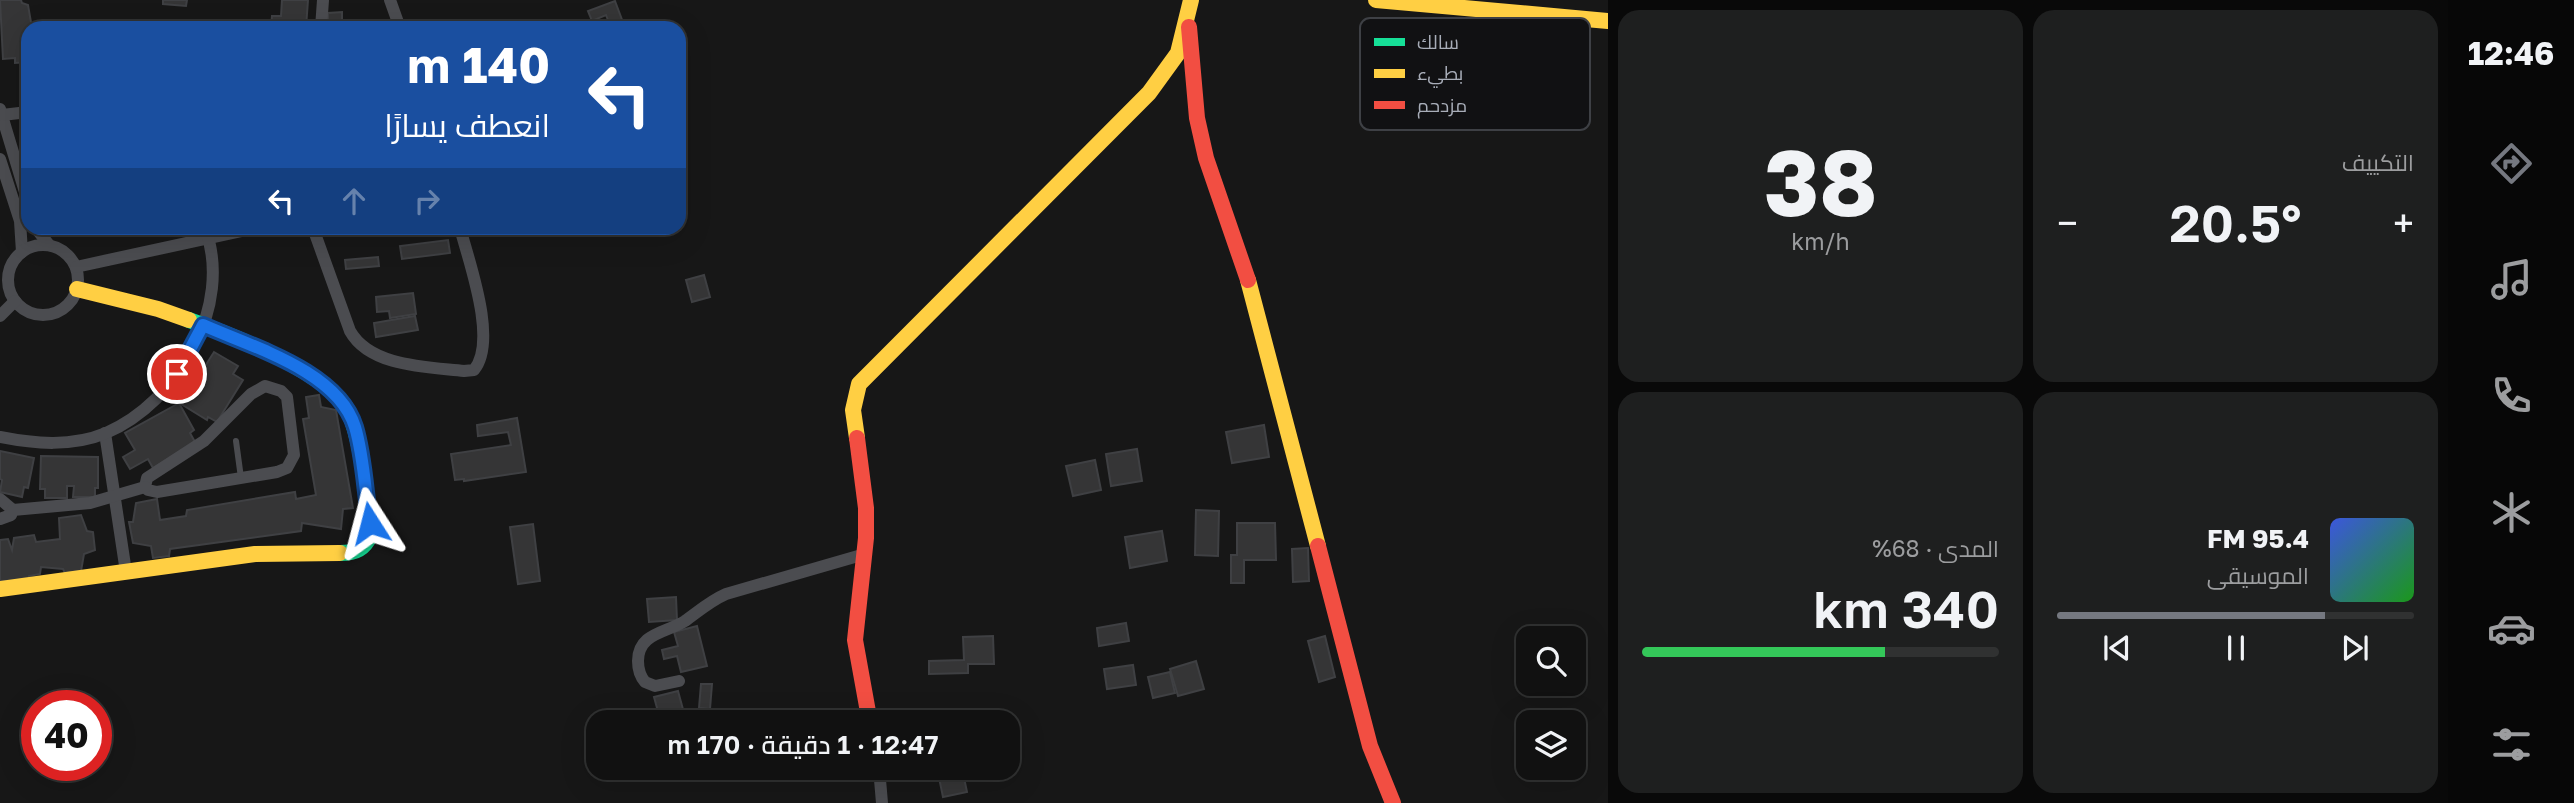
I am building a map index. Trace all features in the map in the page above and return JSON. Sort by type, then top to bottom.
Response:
[{"type":"street","points":[[322,21],[323,0]]},
{"type":"street","points":[[390,0],[398,21]]},
{"type":"street","points":[[1376,0],[1566,18]]},
{"type":"street","points":[[868,710],[855,640],[866,508],[853,410],[859,384],[1149,93],[1178,53],[1190,6]]},
{"type":"street","points":[[1190,6],[1195,107],[1206,158],[1242,255],[1370,746],[1393,803]]},
{"type":"street","points":[[1590,20],[1608,22]]},
{"type":"street","points":[[21,112],[1,112],[21,179]]},
{"type":"street","points":[[0,159],[20,221],[22,252]]},
{"type":"street","points":[[41,235],[49,245],[70,257],[76,267],[77,289],[72,299],[55,313],[33,313],[15,301],[8,282],[6,260],[30,247],[49,245]]},
{"type":"street","points":[[76,267],[196,235]]},
{"type":"street","points":[[0,438],[46,444],[76,442],[131,420],[169,386],[186,362],[203,325],[212,274],[207,235]]},
{"type":"street","points":[[316,235],[350,331],[359,345],[373,354],[398,361],[464,372],[474,370],[481,362],[483,343],[479,303],[462,235]]},
{"type":"street","points":[[0,589],[255,554],[353,552],[366,545],[371,534],[355,428],[337,395],[312,375],[292,364],[203,325],[158,309],[77,289]]},
{"type":"street","points":[[0,316],[15,301]]},
{"type":"street","points":[[274,387],[287,397],[294,449],[293,460],[282,471],[152,492],[145,487],[147,478],[204,441],[257,388],[274,387]]},
{"type":"street","points":[[104,433],[126,572]]},
{"type":"street","points":[[0,499],[13,510],[65,506],[114,497],[145,487]]},
{"type":"street","points":[[0,519],[11,515],[13,510]]},
{"type":"street","points":[[678,681],[655,686],[645,682],[639,672],[638,655],[640,646],[646,640],[683,622],[713,599],[864,554]]},
{"type":"street","points":[[880,780],[882,803]]},
{"type":"lane","points":[[236,441],[241,478]]},
{"type":"building","points":[[0,0],[21,0],[28,5],[31,21],[21,21],[21,63],[15,63],[15,58],[3,59]]},
{"type":"building","points":[[163,0],[187,0],[186,6],[163,4]]},
{"type":"building","points":[[282,0],[308,0],[306,21],[272,21],[272,16],[281,16]]},
{"type":"building","points":[[615,1],[622,21],[608,21],[606,15],[592,21],[588,11]]},
{"type":"building","points":[[342,12],[342,21],[328,21],[328,13]]},
{"type":"building","points":[[448,240],[450,253],[402,259],[400,246]]},
{"type":"building","points":[[378,257],[379,266],[346,269],[345,260]]},
{"type":"building","points":[[704,275],[710,297],[692,302],[686,280]]},
{"type":"building","points":[[413,293],[416,314],[390,318],[389,311],[377,312],[376,297]]},
{"type":"building","points":[[415,316],[418,330],[376,337],[374,323]]},
{"type":"building","points":[[214,352],[238,366],[233,374],[243,380],[217,422],[208,417],[207,420],[181,404]]},
{"type":"building","points":[[319,395],[321,407],[336,410],[353,508],[343,509],[341,529],[302,523],[301,531],[170,549],[169,556],[153,558],[151,546],[133,543],[129,522],[133,522],[136,503],[157,499],[160,520],[186,516],[187,510],[295,492],[296,499],[316,495],[303,419],[309,418],[306,397]]},
{"type":"building","points":[[179,403],[194,430],[190,433],[195,442],[153,468],[148,459],[130,469],[123,457],[135,450],[125,433]]},
{"type":"building","points":[[517,418],[526,472],[455,480],[451,454],[511,445],[508,432],[478,436],[477,425]]},
{"type":"building","points":[[1264,425],[1269,457],[1232,463],[1226,432]]},
{"type":"building","points":[[1137,449],[1142,481],[1111,486],[1106,454]]},
{"type":"building","points":[[0,451],[34,458],[28,488],[24,487],[22,497],[0,492]]},
{"type":"building","points":[[41,456],[98,457],[98,488],[95,488],[95,497],[73,497],[74,486],[67,486],[67,498],[45,498],[45,489],[40,489]]},
{"type":"building","points":[[1095,460],[1101,490],[1073,496],[1066,466]]},
{"type":"building","points":[[1196,510],[1219,511],[1218,556],[1195,555]]},
{"type":"building","points":[[81,515],[87,531],[93,532],[95,550],[84,554],[81,571],[65,573],[63,569],[41,567],[40,574],[29,576],[28,581],[0,581],[0,540],[8,539],[12,550],[14,538],[34,535],[36,542],[60,539],[59,518]]},
{"type":"building","points":[[1237,523],[1275,523],[1276,560],[1244,560],[1244,583],[1231,583],[1231,555],[1237,555]]},
{"type":"building","points":[[533,524],[540,581],[518,584],[510,527]]},
{"type":"building","points":[[1162,531],[1167,561],[1130,568],[1125,537]]},
{"type":"building","points":[[1308,548],[1309,581],[1293,582],[1292,549]]},
{"type":"building","points":[[676,597],[677,620],[649,622],[647,599]]},
{"type":"building","points":[[1126,623],[1129,641],[1099,646],[1097,628]]},
{"type":"building","points":[[697,626],[707,666],[681,672],[677,656],[664,659],[662,650],[678,646],[674,632]]},
{"type":"building","points":[[993,636],[994,664],[968,664],[968,673],[929,674],[929,661],[964,660],[963,637]]},
{"type":"building","points":[[1325,636],[1335,677],[1319,682],[1308,641]]},
{"type":"building","points":[[1196,661],[1204,689],[1178,696],[1170,669]]},
{"type":"building","points":[[1133,665],[1136,685],[1107,689],[1104,669]]},
{"type":"building","points":[[1170,672],[1175,693],[1153,698],[1148,677]]},
{"type":"building","points":[[701,684],[712,684],[710,709],[699,708]]},
{"type":"building","points":[[678,691],[683,710],[658,710],[654,697]]},
{"type":"building","points":[[939,780],[964,780],[967,792],[943,797]]},
{"type":"traffic: fast","points":[[189,320],[253,345],[301,370],[338,398],[349,413],[361,455],[371,534],[359,549],[340,553]]},
{"type":"traffic: slow","points":[[857,438],[853,410],[859,384],[1149,93],[1178,53],[1191,0]]},
{"type":"traffic: slow","points":[[1376,0],[1575,18]]},
{"type":"traffic: slow","points":[[1590,19],[1608,21]]},
{"type":"traffic: slow","points":[[1248,280],[1318,546]]},
{"type":"traffic: slow","points":[[77,289],[158,309],[189,320]]},
{"type":"traffic: slow","points":[[0,589],[255,554],[340,553]]},
{"type":"traffic: jam","points":[[1189,27],[1197,118],[1206,158],[1248,280]]},
{"type":"traffic: jam","points":[[857,438],[866,508],[866,538],[855,640],[868,710]]},
{"type":"traffic: jam","points":[[1318,546],[1370,746],[1393,803]]},
{"type":"route","points":[[177,374],[186,362],[203,325],[292,364],[327,386],[348,410],[355,428],[370,523]]}]
